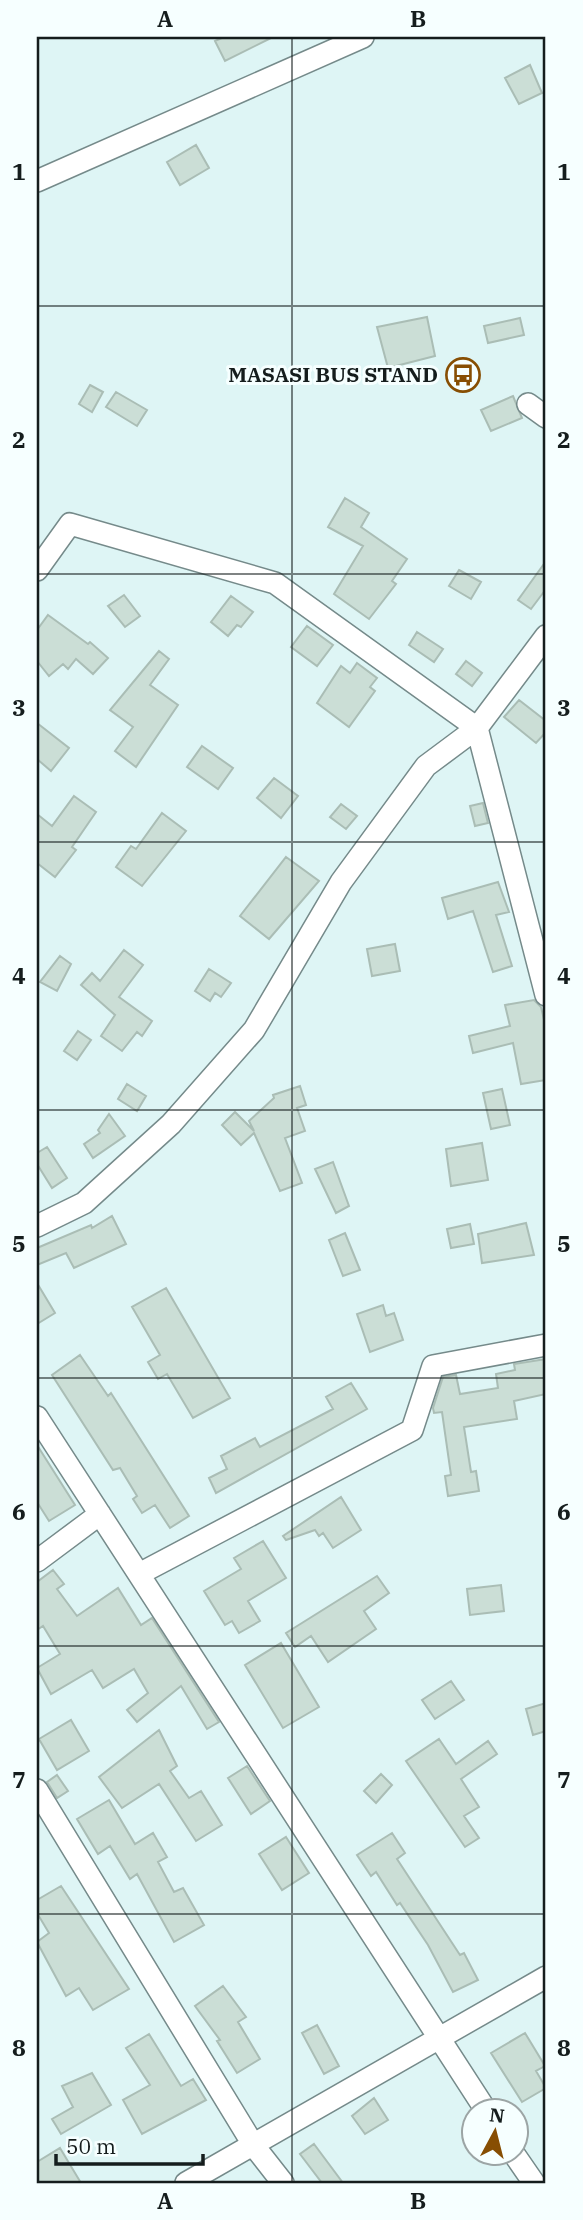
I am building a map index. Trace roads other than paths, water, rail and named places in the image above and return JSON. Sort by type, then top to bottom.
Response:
[{"type":"street","points":[[37,181],[363,37]]},
{"type":"street","points":[[528,404],[546,416]]},
{"type":"street","points":[[37,570],[70,524],[275,583],[477,728],[546,995]]},
{"type":"street","points":[[37,1226],[84,1203],[171,1124],[254,1030],[341,882],[426,766],[477,728],[546,636]]},
{"type":"street","points":[[139,1574],[412,1430],[433,1366],[546,1345]]},
{"type":"street","points":[[37,1417],[478,2098]]},
{"type":"street","points":[[37,1561],[100,1514]]},
{"type":"street","points":[[37,1790],[254,2146],[283,2183]]},
{"type":"street","points":[[186,2183],[546,1977]]},
{"type":"street","points":[[524,2168],[534,2183]]},
{"type":"place","name":"MASASI BUS STAND","points":[[463,375]]}]
